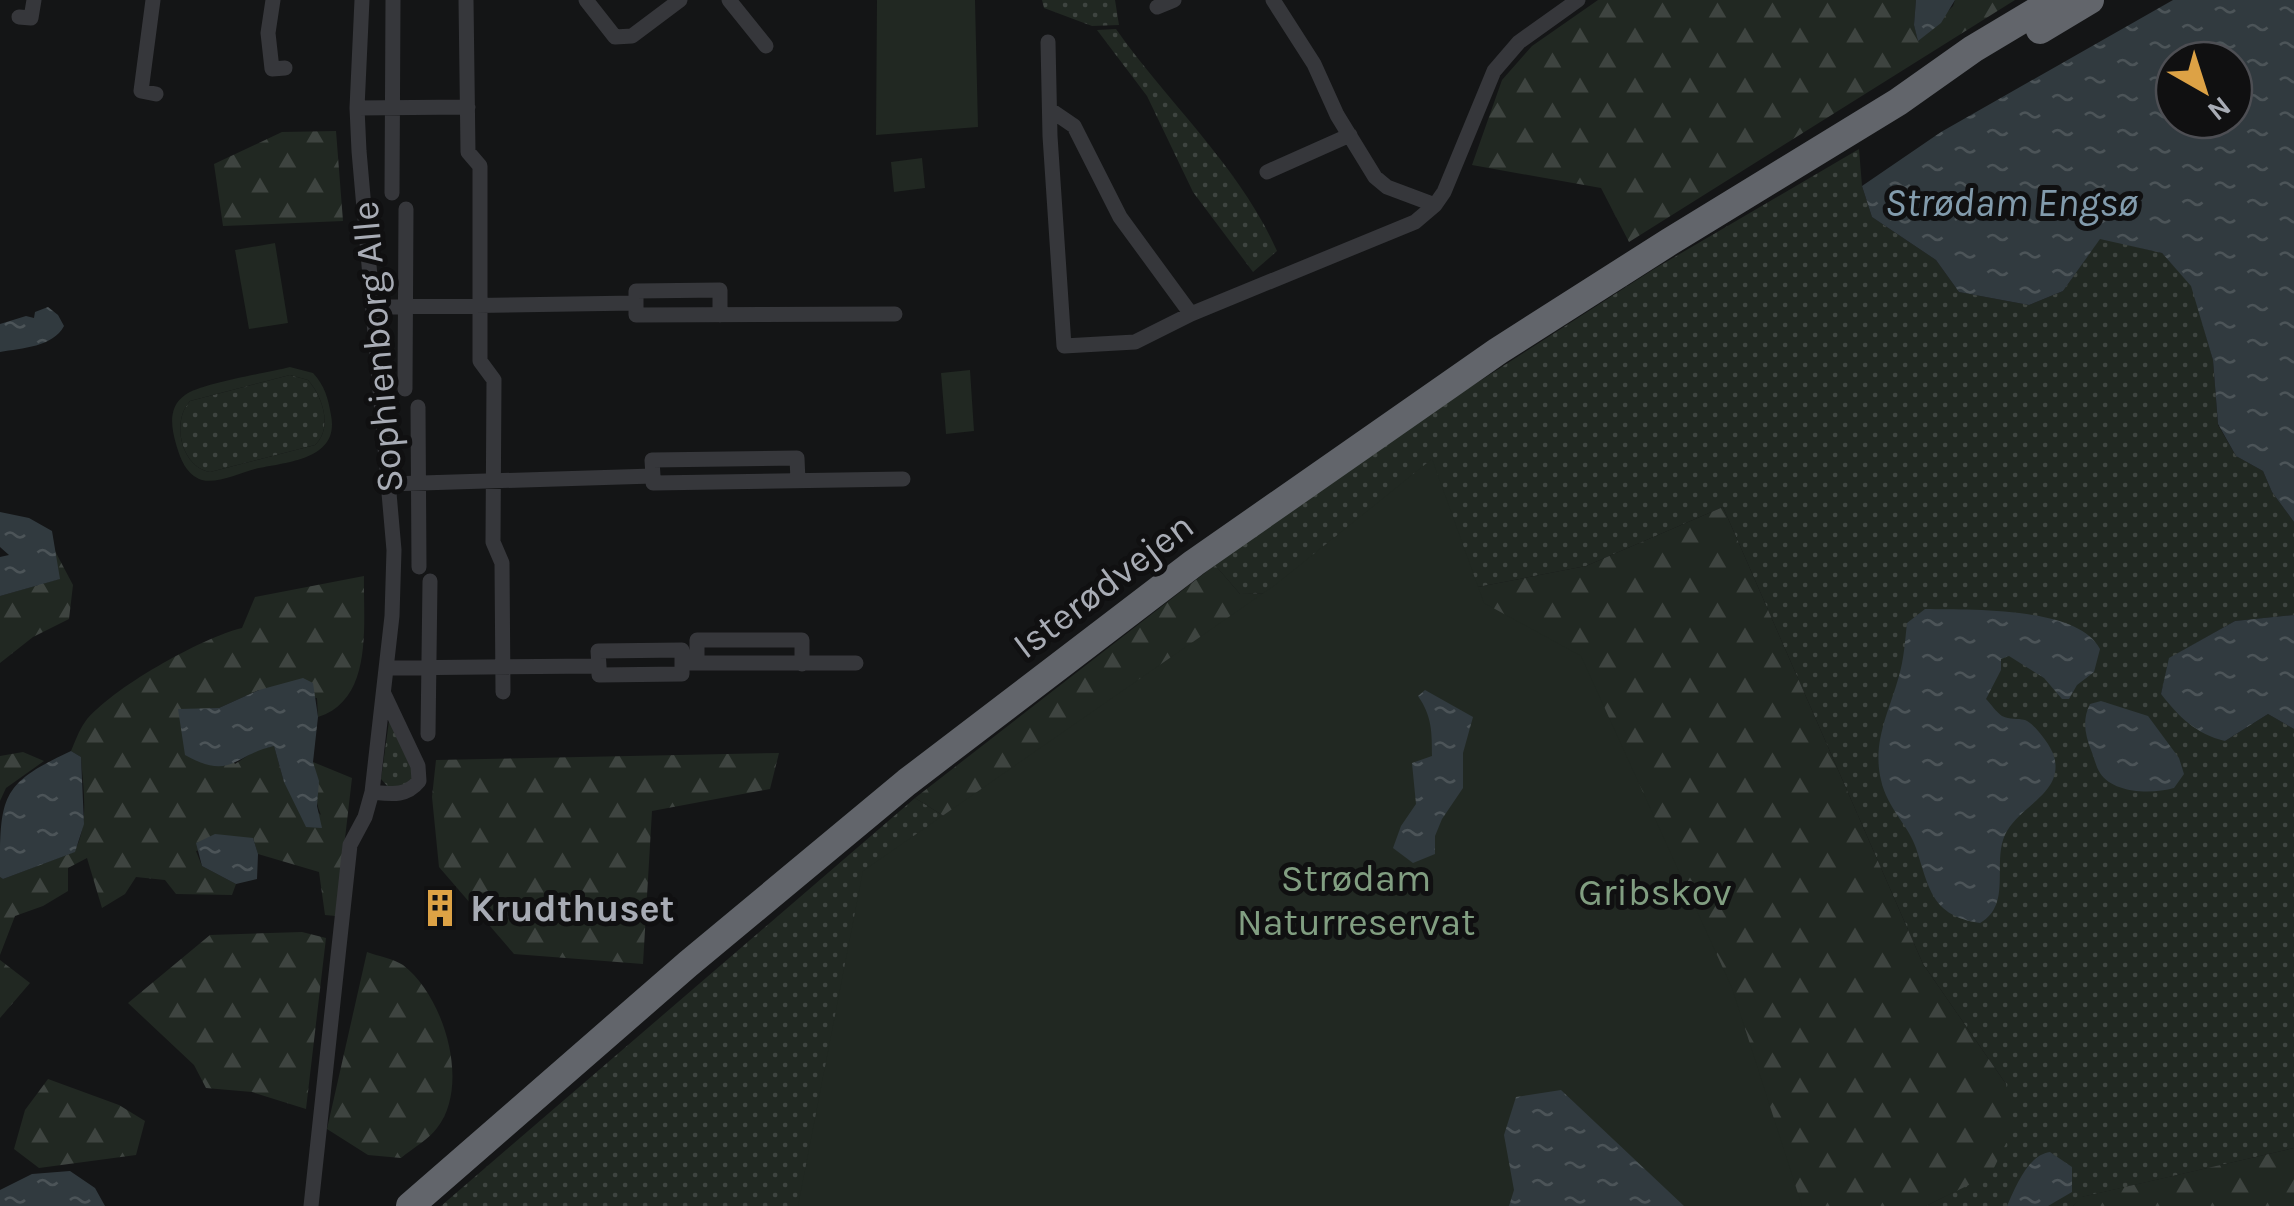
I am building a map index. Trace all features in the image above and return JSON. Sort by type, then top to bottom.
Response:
[{"type":"highway","points":[[1974,49],[2036,0]]},
{"type":"highway","name":"Isterødvejen","points":[[410,1206],[688,964],[907,782],[1134,607],[1498,351],[2055,0]]},
{"type":"highway","name":"Isterødvejen","points":[[1898,102],[2020,41],[2090,0]]},
{"type":"street","points":[[19,16],[32,18],[34,0]]},
{"type":"street","points":[[152,0],[141,91],[156,94]]},
{"type":"street","points":[[272,0],[268,33],[272,68],[284,68]]},
{"type":"street","name":"Sophienborg Alle","points":[[311,1206],[350,844],[365,817],[372,792],[384,694],[394,550],[357,108],[362,0]]},
{"type":"street","points":[[392,193],[393,0]]},
{"type":"street","points":[[466,0],[468,152],[480,166],[480,361],[494,380],[493,542],[502,563],[503,692]]},
{"type":"street","points":[[586,0],[615,38],[632,36],[680,0]]},
{"type":"street","points":[[729,0],[766,46]]},
{"type":"street","points":[[1157,7],[1174,0]]},
{"type":"street","points":[[1273,0],[1314,64],[1375,176],[1387,187],[1435,206]]},
{"type":"street","points":[[1048,42],[1064,346],[1135,342],[1191,314],[1415,222],[1435,206],[1444,192],[1494,71],[1519,42],[1578,0]]},
{"type":"street","points":[[357,108],[468,107]]},
{"type":"street","points":[[1052,111],[1074,126],[1120,217],[1191,314]]},
{"type":"street","points":[[1267,172],[1350,135]]},
{"type":"street","points":[[405,389],[406,209]]},
{"type":"street","points":[[720,315],[720,290],[636,291],[636,316],[895,314]]},
{"type":"street","points":[[373,307],[636,302]]},
{"type":"street","points":[[418,407],[419,567]]},
{"type":"street","points":[[798,481],[797,458],[652,460],[653,483],[798,481],[903,479]]},
{"type":"street","points":[[389,484],[653,476]]},
{"type":"street","points":[[428,734],[430,581]]},
{"type":"street","points":[[689,663],[682,650],[598,651],[599,674],[682,674],[689,663],[697,640],[802,640],[802,664]]},
{"type":"street","points":[[689,663],[856,664]]},
{"type":"street","points":[[386,668],[599,666]]},
{"type":"street","name":"Sophienborg Alle","points":[[372,792],[408,792],[419,782],[418,766],[384,694]]},
{"type":"green space","points":[[877,0],[975,0],[978,127],[876,135]]},
{"type":"green space","points":[[1042,0],[1115,0],[1119,25],[1092,26],[1044,8]]},
{"type":"green space","points":[[1598,0],[1916,0],[1914,25],[1918,40],[1955,0],[2015,0],[1629,242],[1601,188],[1472,165],[1502,80],[1532,46]]},
{"type":"green space","points":[[1116,29],[1224,163],[1262,220],[1277,251],[1253,272],[1193,192],[1147,96],[1097,30]]},
{"type":"green space","points":[[336,131],[343,221],[223,226],[214,164],[282,132]]},
{"type":"green space","points":[[1859,149],[1862,186],[1872,217],[1936,260],[1959,292],[2029,305],[2063,291],[2100,238],[2162,253],[2192,286],[2213,360],[2218,425],[2236,456],[2263,471],[2272,492],[2294,522],[2294,615],[2235,621],[2170,658],[2161,694],[2225,741],[2268,714],[2294,729],[2294,1148],[2082,1197],[2073,1206],[1926,1206],[1991,1173],[2006,1084],[1923,964],[1723,507],[1586,566],[1457,591],[1240,594],[1215,565],[1385,442],[1654,269]]},
{"type":"green space","points":[[922,158],[925,188],[894,192],[891,162]]},
{"type":"green space","points":[[275,243],[288,323],[249,329],[235,250]]},
{"type":"green space","points":[[290,367],[313,373],[327,398],[332,430],[319,450],[295,461],[221,479],[202,480],[192,474],[182,460],[173,430],[173,411],[180,400],[205,386]],"holes":[[[290,375],[308,380],[318,395],[325,421],[315,445],[210,472],[192,462],[186,453],[180,431],[190,401]]]},
{"type":"green space","points":[[970,370],[974,431],[946,434],[941,373]]},
{"type":"green space","points":[[290,375],[308,380],[322,404],[324,430],[315,445],[210,472],[192,462],[180,431],[190,401]]},
{"type":"green space","name":"Strødam Naturreservat","points":[[1432,459],[1484,603],[1581,656],[1732,988],[1802,1206],[798,1206],[863,871],[1275,585]]},
{"type":"green space","name":"Strødam Naturreservat","points":[[1723,507],[1923,964],[2006,1084],[2014,1127],[1991,1174],[1926,1206],[891,1206],[979,838],[915,798],[1215,565],[1240,594],[1457,591],[1586,566]]},
{"type":"green space","points":[[55,551],[73,585],[69,619],[33,637],[0,663],[0,596],[59,579]]},
{"type":"green space","points":[[364,576],[362,658],[349,694],[336,708],[318,717],[317,698],[259,690],[219,708],[199,709],[235,764],[256,750],[274,746],[284,782],[321,815],[313,762],[352,778],[336,916],[325,915],[319,872],[258,854],[253,838],[196,851],[202,866],[236,884],[232,895],[176,894],[165,880],[136,877],[125,894],[102,908],[87,858],[68,868],[68,891],[15,916],[0,955],[0,877],[74,852],[79,841],[84,806],[81,757],[71,751],[83,725],[97,709],[158,666],[242,628],[255,597]]},
{"type":"green space","points":[[390,714],[413,770],[406,787],[389,788],[381,779]]},
{"type":"green space","points":[[23,752],[44,761],[6,788],[0,801],[0,756]]},
{"type":"green space","points":[[779,753],[770,789],[652,811],[643,964],[514,954],[439,867],[432,797],[436,760]]},
{"type":"green space","points":[[915,798],[979,838],[891,1206],[441,1206]]},
{"type":"green space","points":[[302,932],[326,938],[306,1109],[252,1092],[206,1088],[194,1065],[128,1003],[210,935]]},
{"type":"green space","points":[[367,952],[403,965],[418,979],[441,1019],[452,1066],[447,1110],[434,1132],[401,1158],[368,1155],[327,1129]]},
{"type":"green space","points":[[0,960],[30,983],[0,1018]]},
{"type":"green space","points":[[48,1079],[119,1105],[145,1121],[136,1155],[39,1168],[14,1149],[25,1110]]},
{"type":"green space","points":[[2294,1148],[2294,1206],[2073,1206],[2081,1197]]},
{"type":"water","points":[[1916,0],[1955,0],[1941,23],[1918,41],[1914,25]]},
{"type":"water","name":"Strødam Engsø","points":[[2173,0],[2294,0],[2294,522],[2272,492],[2263,471],[2236,456],[2218,424],[2213,360],[2191,286],[2162,253],[2100,239],[2063,291],[2029,305],[1959,292],[1936,260],[1872,217],[1862,186],[1941,132]]},
{"type":"water","points":[[48,307],[64,326],[59,333],[36,345],[0,352],[0,324],[26,316],[34,318],[35,312]]},
{"type":"water","points":[[0,512],[29,518],[52,531],[60,579],[0,596],[0,557],[9,555],[0,547]]},
{"type":"water","points":[[1925,609],[1994,611],[2047,618],[2088,635],[2100,649],[2094,672],[2077,685],[2069,699],[2062,699],[2044,678],[2009,656],[2001,659],[2001,670],[1986,699],[2002,716],[2025,720],[2033,726],[2052,752],[2056,768],[2048,788],[2007,831],[2000,855],[1996,905],[1980,923],[1951,914],[1934,898],[1913,840],[1881,780],[1880,740],[1901,670],[1907,623]]},
{"type":"water","points":[[2294,615],[2294,729],[2268,714],[2225,741],[2189,724],[2161,694],[2169,658],[2235,621]]},
{"type":"water","points":[[303,678],[313,683],[318,717],[313,762],[319,781],[317,806],[322,828],[306,827],[284,782],[274,746],[223,766],[201,762],[185,755],[178,709],[219,708],[259,690]]},
{"type":"water","points":[[1425,690],[1473,717],[1463,753],[1463,788],[1442,819],[1435,836],[1435,854],[1413,863],[1393,848],[1401,826],[1416,804],[1412,763],[1432,756],[1430,724],[1418,696]]},
{"type":"water","points":[[2101,701],[2148,716],[2179,758],[2184,774],[2174,788],[2124,789],[2100,773],[2085,721],[2090,704]]},
{"type":"water","points":[[71,751],[81,757],[84,824],[75,852],[3,879],[1,828],[9,796],[30,773]]},
{"type":"water","points":[[215,834],[253,838],[258,854],[257,879],[236,884],[202,866],[196,843]]},
{"type":"water","points":[[1561,1090],[1684,1206],[1509,1206],[1514,1190],[1504,1135],[1516,1097]]},
{"type":"water","points":[[2050,1152],[2072,1167],[2072,1192],[2048,1206],[2007,1206],[2029,1165]]},
{"type":"water","points":[[70,1171],[95,1188],[105,1206],[0,1206],[0,1190],[32,1174]]},
{"type":"place","name":"Krudthuset","points":[[440,908]]},
{"type":"park label","name":"Gribskov","points":[[1655,892]]}]
